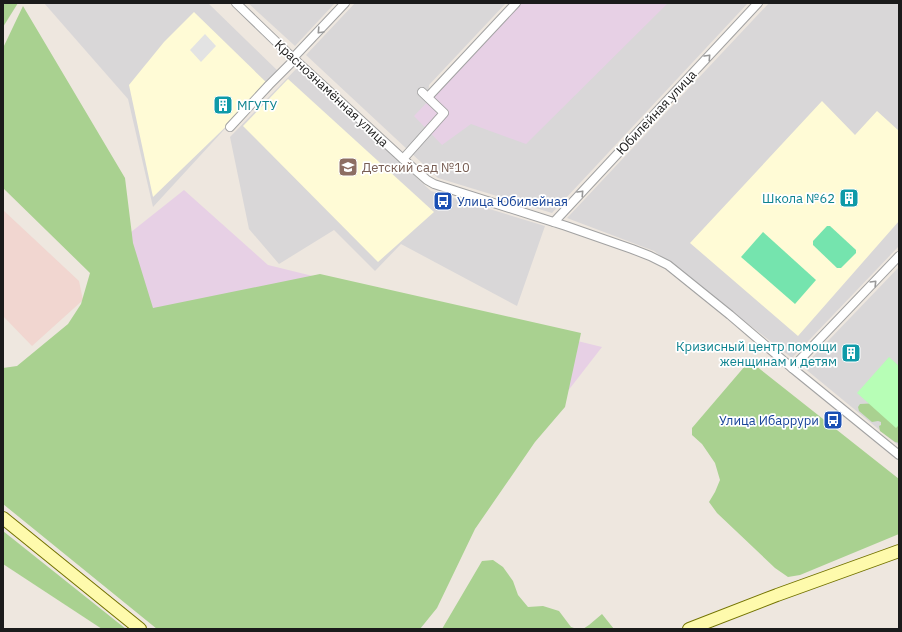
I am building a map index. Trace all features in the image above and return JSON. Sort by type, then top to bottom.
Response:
[{"type":"main road","points":[[3,518],[140,629]]},
{"type":"main road","points":[[689,629],[899,551]]},
{"type":"street","name":"Краснознамённая улица","points":[[236,3],[427,180],[434,184],[554,222],[632,249],[668,265],[899,455]]},
{"type":"street","points":[[230,127],[345,3]]},
{"type":"street","points":[[403,159],[444,113],[425,95],[516,3]]},
{"type":"street","name":"Юбилейная улица","points":[[554,222],[758,3]]},
{"type":"street","points":[[792,368],[899,256]]},
{"type":"shaded area","points":[[44,3],[208,3],[278,71],[153,207],[128,99]]},
{"type":"shaded area","points":[[248,3],[335,3],[295,46]]},
{"type":"shaded area","points":[[355,3],[506,3],[429,85],[428,94],[525,3],[748,3],[552,213],[438,178],[306,55]]},
{"type":"shaded area","points":[[521,3],[668,3],[526,144],[471,124],[442,145],[414,116]]},
{"type":"shaded area","points":[[769,3],[899,3],[899,246],[792,358],[654,251],[567,218]]},
{"type":"shaded area","points":[[194,12],[269,85],[153,197],[129,85],[164,42]]},
{"type":"shaded area","points":[[205,34],[216,46],[201,62],[190,50]]},
{"type":"shaded area","points":[[298,67],[431,191],[545,226],[517,306],[401,244],[375,271],[334,230],[279,264],[249,229],[230,137]]},
{"type":"shaded area","points":[[288,79],[434,212],[378,262],[243,126]]},
{"type":"shaded area","points":[[822,101],[855,135],[877,111],[899,131],[899,221],[798,336],[690,243]]},
{"type":"shaded area","points":[[184,190],[268,265],[602,347],[557,405],[171,444],[121,240]]},
{"type":"shaded area","points":[[3,210],[79,281],[83,300],[32,346],[3,316]]},
{"type":"shaded area","points":[[899,267],[899,446],[803,367]]},
{"type":"green space","points":[[3,3],[18,3],[3,27]]},
{"type":"green space","points":[[23,6],[125,178],[133,243],[153,308],[320,274],[581,333],[565,407],[535,442],[475,529],[437,608],[420,629],[157,629],[3,504],[3,368],[17,366],[68,324],[81,304],[90,273],[3,188],[3,48]]},
{"type":"green space","points":[[827,226],[830,226],[856,250],[856,253],[841,268],[837,268],[813,245],[813,241]]},
{"type":"green space","points":[[763,232],[816,280],[795,304],[741,257]]},
{"type":"green space","points":[[889,357],[899,366],[899,425],[896,428],[857,393]]},
{"type":"green space","points":[[751,362],[899,479],[899,534],[800,575],[788,577],[775,568],[717,513],[709,502],[720,480],[715,463],[702,444],[692,435],[692,428],[745,366]]},
{"type":"green space","points":[[880,403],[899,415],[899,443],[895,442],[880,431],[879,426],[881,425],[881,422],[872,422],[859,411],[858,407],[860,404]]},
{"type":"green space","points":[[3,531],[126,629],[102,629],[3,564]]},
{"type":"green space","points":[[493,560],[503,567],[513,581],[518,595],[528,607],[543,606],[559,611],[571,627],[577,629],[442,629],[482,561]]},
{"type":"green space","points":[[602,614],[614,629],[583,629],[589,625]]},
{"type":"place","name":"МГУТУ","points":[[223,105]]},
{"type":"place","name":"Детский сад №10","points":[[348,167]]},
{"type":"place","name":"Школа №62","points":[[849,198]]},
{"type":"place","name":"Улица Юбилейная","points":[[443,201]]},
{"type":"place","name":"Кризисный центр помощи женщинам и детям","points":[[851,353]]},
{"type":"place","name":"Улица Ибаррури","points":[[833,420]]}]
